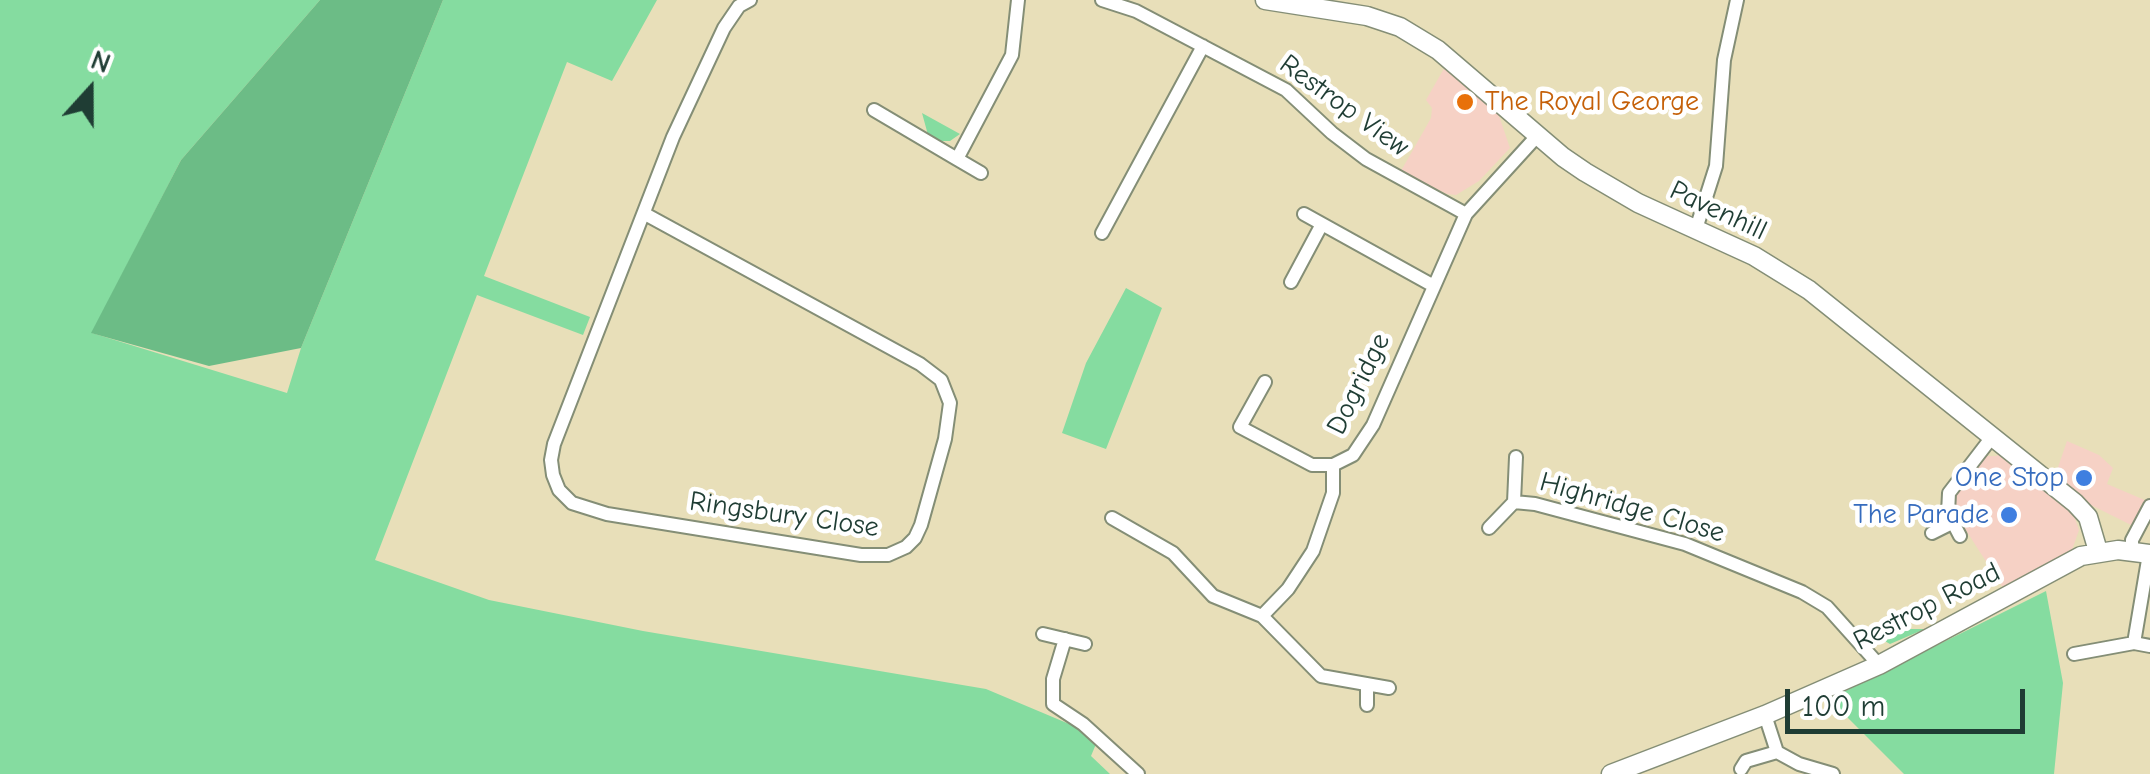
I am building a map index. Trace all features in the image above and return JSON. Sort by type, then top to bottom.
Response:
[{"type":"street","name":"Ringsbury Close","points":[[644,214],[920,364],[940,380],[950,403],[945,439],[922,525],[906,547],[888,555],[861,555],[606,514],[579,507],[559,490],[551,469],[552,452],[680,120],[735,11],[750,0]]},
{"type":"street","points":[[957,159],[1012,55],[1018,0]]},
{"type":"street","name":"Restrop View","points":[[1102,0],[1136,12],[1286,90],[1366,159],[1466,214]]},
{"type":"street","name":"Pavenhill","points":[[1265,0],[1367,16],[1400,27],[1438,50],[1562,157],[1611,188],[1754,256],[1809,290],[2084,512],[2098,551]]},
{"type":"street","points":[[1696,229],[1716,166],[1724,60],[1737,0]]},
{"type":"street","points":[[1102,234],[1203,46]]},
{"type":"street","points":[[874,110],[981,172]]},
{"type":"street","points":[[1466,214],[1538,135]]},
{"type":"street","points":[[1304,214],[1432,285]]},
{"type":"street","name":"Dogridge","points":[[1264,382],[1240,427],[1312,465],[1333,465],[1352,455],[1366,437],[1466,214]]},
{"type":"street","points":[[1290,282],[1322,224]]},
{"type":"street","points":[[1960,536],[1946,507],[1948,493],[1992,437]]},
{"type":"street","name":"Highridge Close","points":[[1489,528],[1514,502],[1516,457]]},
{"type":"street","points":[[1262,616],[1313,552],[1333,493],[1333,465]]},
{"type":"street","name":"Highridge Close","points":[[1514,502],[1535,504],[1685,544],[1802,592],[1827,606],[1879,665]]},
{"type":"street","points":[[2134,643],[2144,553],[2132,540],[2150,506]]},
{"type":"street","points":[[1112,518],[1123,532],[1174,553],[1213,596],[1262,616],[1321,676],[1389,688]]},
{"type":"street","points":[[1932,533],[1952,523]]},
{"type":"street","points":[[2098,551],[2144,553]]},
{"type":"street","name":"Restrop Road","points":[[1611,774],[1765,715],[1879,665],[2081,556],[2098,551]]},
{"type":"street","points":[[1043,634],[1086,644]]},
{"type":"street","points":[[1065,639],[1053,680],[1053,704],[1083,724],[1138,774]]},
{"type":"street","points":[[2074,654],[2134,643],[2150,646]]},
{"type":"street","points":[[1367,684],[1367,704]]},
{"type":"street","points":[[1765,715],[1777,752]]},
{"type":"street","points":[[1741,769],[1746,760],[1777,752],[1799,764],[1833,774]]},
{"type":"shaded area","points":[[1446,65],[1497,110],[1510,148],[1479,181],[1456,195],[1401,171],[1431,118],[1432,108],[1426,100]]},
{"type":"shaded area","points":[[2067,441],[2099,455],[2113,468],[2107,484],[2147,501],[2135,527],[2083,501],[2055,476]]},
{"type":"shaded area","points":[[1999,451],[2072,510],[2079,530],[2072,550],[2003,588],[1953,510],[1957,491],[1976,466],[1986,456],[1997,456]]},
{"type":"green space","points":[[0,0],[320,0],[181,160],[92,333],[287,393],[301,348],[443,0],[657,0],[612,81],[567,62],[484,276],[590,317],[583,335],[477,295],[375,560],[489,600],[643,631],[986,689],[1074,726],[1096,744],[1091,756],[1110,774],[0,774]]},
{"type":"green space","points":[[320,0],[443,0],[301,348],[209,366],[91,333],[181,160]]},
{"type":"green space","points":[[922,113],[960,134],[950,141],[928,135]]},
{"type":"green space","points":[[1126,288],[1162,308],[1106,449],[1062,433],[1086,363]]},
{"type":"green space","points":[[2046,591],[2063,683],[2054,774],[1904,774],[1829,699]]},
{"type":"green space","points":[[1864,629],[1925,629],[1890,644]]},
{"type":"place","name":"The Royal George","points":[[1465,102]]},
{"type":"place","name":"One Stop","points":[[2084,478]]},
{"type":"place","name":"The Parade","points":[[2009,515]]}]
